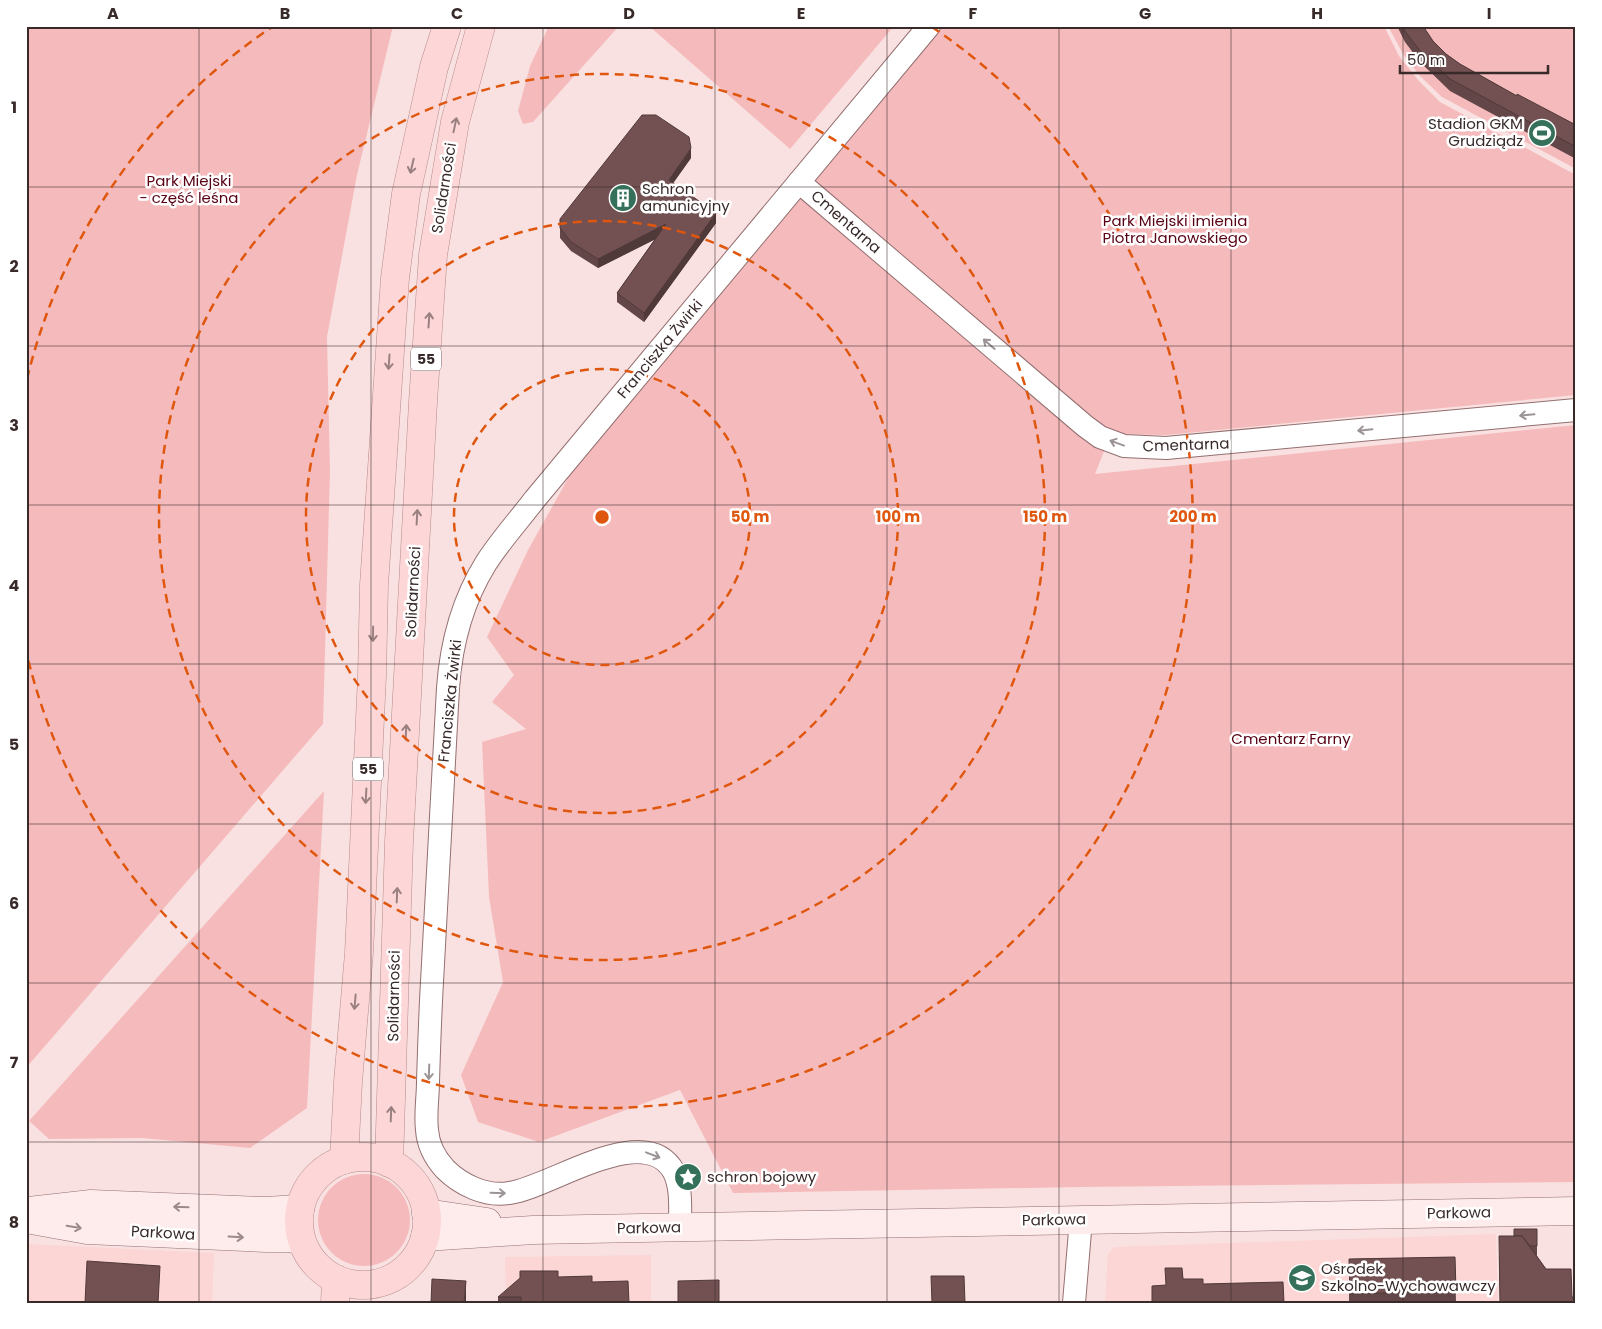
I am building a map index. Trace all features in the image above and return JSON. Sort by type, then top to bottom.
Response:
[{"type":"main road","points":[[434,67],[441,26]]},
{"type":"main road","name":"55","points":[[344,1160],[348,1082],[359,953],[372,676],[374,585],[395,278],[406,194],[434,67],[447,26]]},
{"type":"main road","name":"Solidarności","points":[[389,1163],[399,842],[433,255],[455,122],[477,38],[485,26]]},
{"type":"main road","points":[[359,1157],[374,1158],[389,1163],[407,1175],[420,1192],[426,1225],[419,1252],[410,1265],[397,1275],[381,1292],[367,1285],[351,1284],[335,1291],[314,1264],[301,1240],[299,1225],[300,1209],[308,1188],[324,1170],[344,1160],[359,1157]]},
{"type":"street","name":"Franciszka Żwirki","points":[[680,1227],[680,1198],[674,1172],[662,1159],[643,1151],[622,1153],[598,1160],[534,1186],[509,1193],[486,1193],[464,1184],[451,1174],[431,1150],[427,1129],[430,1023],[449,674],[456,634],[470,593],[486,563],[535,499],[929,26]]},
{"type":"street","name":"Cmentarna","points":[[799,182],[1085,426],[1100,437],[1124,446],[1166,448],[1209,445],[1576,410]]},
{"type":"street","name":"Parkowa","points":[[26,1211],[91,1204],[265,1211],[300,1209]]},
{"type":"street","name":"Parkowa","points":[[426,1225],[533,1230],[1576,1211]]},
{"type":"street","name":"Parkowa","points":[[26,1219],[87,1230],[301,1240]]},
{"type":"street","points":[[1074,1303],[1081,1219]]},
{"type":"shaded area","name":"Ośrodek Szkolno-Wychowawczy","points":[[1496,1234],[1498,1303],[1105,1303],[1108,1254],[1114,1247]]},
{"type":"shaded area","points":[[26,1244],[214,1253],[212,1303],[26,1303]]},
{"type":"shaded area","points":[[651,1255],[651,1303],[506,1303],[505,1257]]},
{"type":"green space","name":"Park Miejski - część leśna","points":[[26,26],[393,26],[357,175],[327,337],[330,471],[323,724],[26,1068]]},
{"type":"green space","points":[[549,26],[619,26],[533,122],[523,124],[518,111],[530,66]]},
{"type":"green space","points":[[649,26],[894,26],[790,149]]},
{"type":"green space","points":[[939,26],[1384,26],[1399,56],[1419,81],[1440,102],[1576,175],[1576,395],[1166,435],[1111,434],[1095,474],[1576,425],[1576,1182],[733,1193],[680,1090],[539,1142],[478,1122],[461,1075],[503,982],[489,897],[482,742],[526,729],[492,702],[514,675],[487,637],[528,550],[571,473]]},
{"type":"green space","name":"Stadion GKM Grudziądz","points":[[1388,26],[1576,26],[1576,169],[1442,97],[1420,76],[1403,54]]},
{"type":"green space","points":[[324,791],[307,1108],[250,1148],[142,1138],[49,1139],[29,1121]]},
{"type":"green space","points":[[364,1174],[382,1177],[397,1187],[407,1202],[410,1220],[407,1238],[397,1253],[382,1263],[364,1266],[346,1263],[331,1253],[321,1238],[318,1220],[321,1202],[331,1187],[346,1177]]},
{"type":"building","points":[[1402,26],[1423,26],[1433,41],[1460,64],[1517,96],[1517,94],[1576,125],[1576,147],[1450,79],[1420,51]]},
{"type":"building","points":[[642,115],[656,115],[689,137],[691,148],[669,180],[716,213],[644,313],[617,293],[666,224],[598,259],[571,242],[560,228],[560,219]]},
{"type":"building","points":[[1514,1229],[1537,1229],[1537,1246],[1530,1246],[1522,1236],[1514,1236]]},
{"type":"building","points":[[1499,1236],[1522,1236],[1546,1269],[1571,1269],[1572,1297],[1576,1297],[1576,1303],[1500,1303]]},
{"type":"building","points":[[1455,1257],[1456,1291],[1350,1294],[1349,1259]]},
{"type":"building","points":[[87,1261],[160,1266],[158,1303],[85,1303]]},
{"type":"building","points":[[1165,1268],[1182,1268],[1183,1279],[1203,1279],[1203,1284],[1283,1282],[1284,1303],[1152,1303],[1152,1286],[1166,1285]]},
{"type":"building","points":[[520,1271],[558,1271],[558,1277],[592,1276],[592,1282],[628,1281],[629,1303],[521,1303],[521,1297],[498,1297],[520,1278]]},
{"type":"building","points":[[931,1276],[964,1276],[965,1303],[932,1303]]},
{"type":"building","points":[[432,1279],[466,1281],[464,1303],[431,1303]]},
{"type":"building","points":[[719,1280],[719,1303],[678,1303],[678,1281]]},
{"type":"place","name":"Stadion GKM Grudziądz","points":[[1542,133]]},
{"type":"place","name":"Schron amunicyjny","points":[[623,198]]},
{"type":"place","name":"schron bojowy","points":[[688,1177]]},
{"type":"place","name":"Ośrodek Szkolno-Wychowawczy","points":[[1302,1278]]},
{"type":"park label","name":"Park Miejski imienia Piotra Janowskiego","points":[[1175,230]]},
{"type":"park label","name":"Cmentarz Farny","points":[[1291,739]]}]
